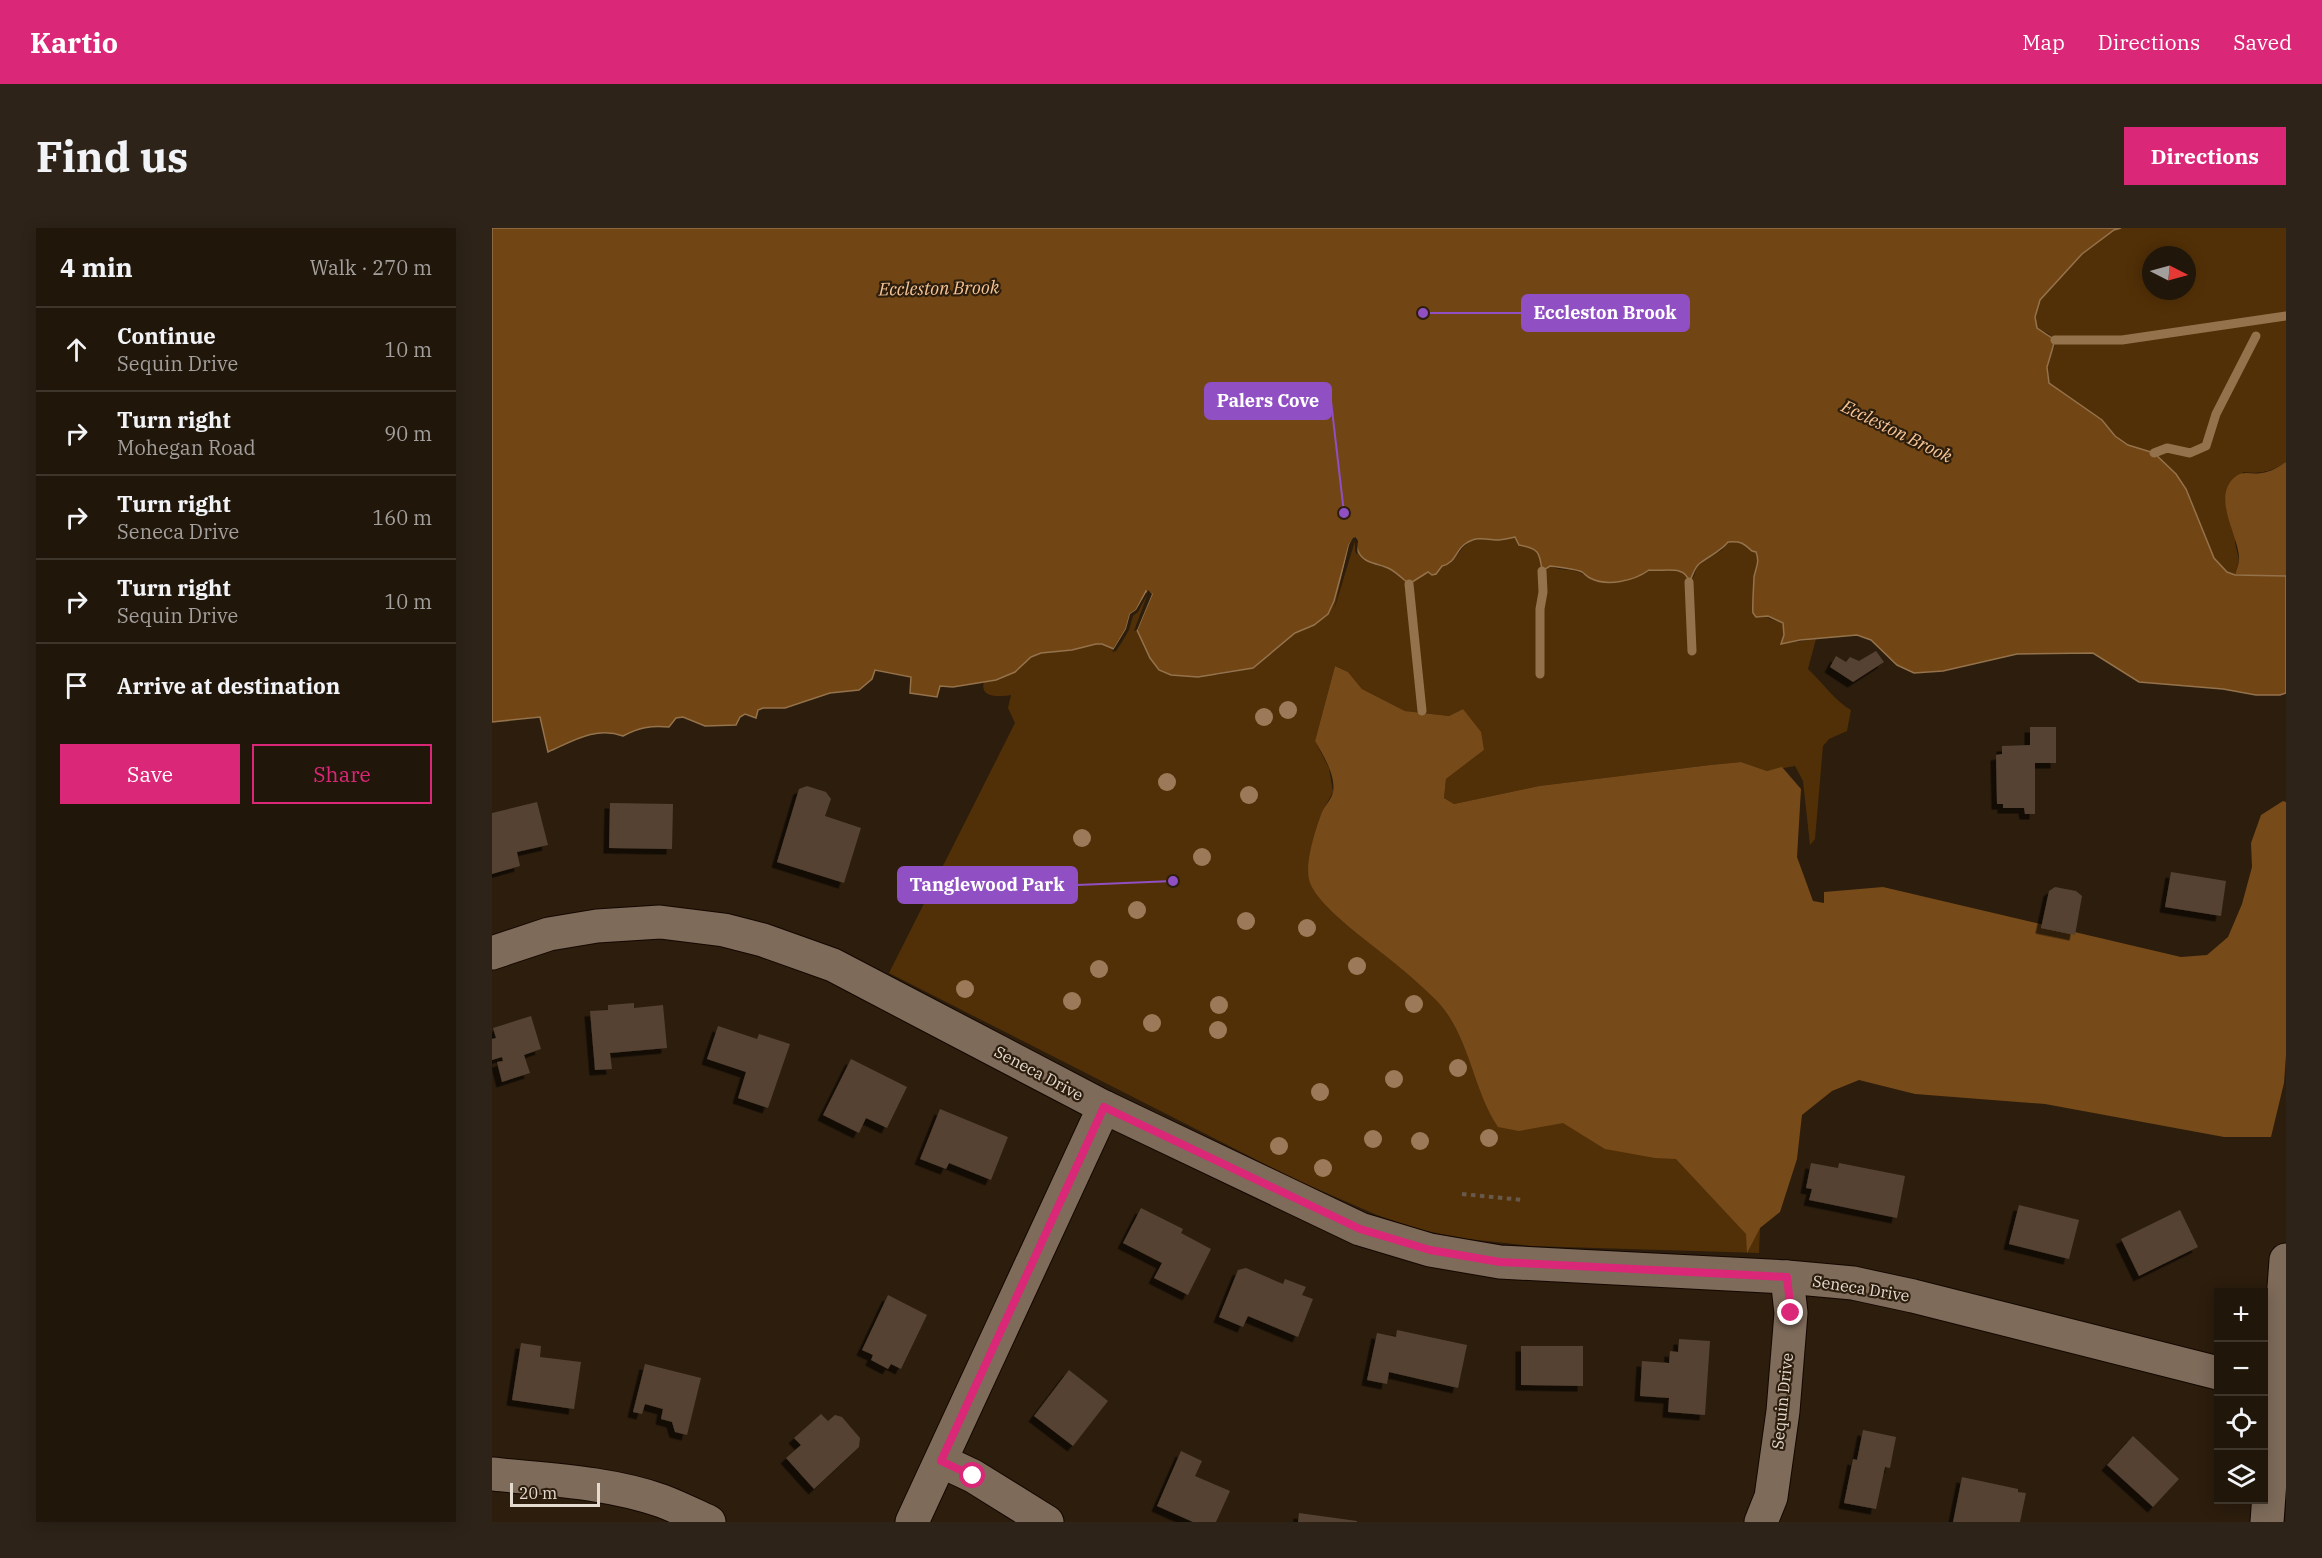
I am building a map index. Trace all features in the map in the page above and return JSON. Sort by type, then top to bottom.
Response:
[{"type":"street","name":"Seneca Drive","points":[[492,953],[549,934],[597,926],[660,922],[724,930],[763,940],[833,965],[1104,1107],[1360,1229],[1430,1250],[1500,1262],[1787,1277],[1852,1283],[1913,1296],[2214,1372]]},
{"type":"street","points":[[912,1522],[1104,1107]]},
{"type":"street","points":[[2267,1522],[2271,1381],[2285,1275]]},
{"type":"street","name":"Sequin Drive","points":[[1761,1522],[1771,1497],[1783,1412],[1791,1313],[1787,1277]]},
{"type":"street","points":[[941,1461],[973,1476],[1047,1522]]},
{"type":"street","points":[[492,1474],[600,1485],[624,1490],[662,1501],[709,1522]]},
{"type":"path","points":[[1462,1194],[1523,1200]]},
{"type":"shaded area","points":[[2121,228],[2286,228],[2286,462],[2266,472],[2243,472],[2235,543],[2239,560],[2235,575],[2227,572],[2214,559],[2186,489],[2176,474],[2153,453],[2128,445],[2115,436],[2102,420],[2049,384],[2049,359],[2055,346],[2049,334],[2037,328],[2035,317],[2040,300],[2082,254],[2114,230]]},
{"type":"shaded area","points":[[2286,462],[2286,576],[2235,575],[2239,561],[2226,507],[2225,496],[2228,486],[2238,475],[2268,472]]},
{"type":"shaded area","points":[[1489,537],[1522,539],[1549,565],[1578,572],[1588,578],[1643,574],[1649,570],[1678,570],[1687,576],[1689,581],[1694,576],[1697,566],[1722,550],[1728,542],[1746,544],[1758,557],[1752,608],[1770,619],[1783,623],[1784,635],[1781,644],[1816,639],[1808,669],[1834,697],[1851,710],[1847,731],[1829,739],[1823,746],[1815,839],[1810,845],[1803,781],[1795,766],[1767,771],[1741,762],[1710,765],[1539,786],[1454,804],[1444,798],[1446,779],[1484,750],[1463,709],[1449,716],[1405,711],[1362,689],[1348,672],[1335,666],[1315,741],[1329,768],[1333,792],[1322,812],[1764,1132],[1759,1253],[1532,1246],[1468,1239],[1421,1230],[1377,1215],[1294,1179],[889,973],[1015,723],[1008,708],[1011,695],[987,694],[983,687],[984,682],[996,680],[1041,653],[1072,650],[1096,644],[1114,649],[1126,629],[1130,614],[1146,591],[1150,591],[1140,623],[1142,641],[1159,670],[1218,675],[1253,668],[1295,633],[1346,556],[1353,538],[1372,564],[1388,568],[1409,584],[1426,574],[1438,572],[1442,566],[1449,564],[1469,542]]},
{"type":"shaded area","points":[[1335,666],[1348,672],[1362,689],[1405,711],[1449,716],[1463,709],[1481,732],[1484,750],[1446,779],[1444,798],[1454,804],[1539,786],[1710,765],[1741,762],[1767,771],[1782,767],[1801,789],[1797,857],[1813,901],[1824,903],[1824,892],[1883,887],[2181,957],[2207,955],[2228,937],[2242,904],[2252,867],[2251,843],[2261,815],[2283,801],[2286,802],[2286,1055],[2284,1083],[2271,1137],[2224,1137],[2045,1104],[1915,1094],[1859,1080],[1832,1091],[1802,1115],[1797,1159],[1780,1212],[1760,1228],[1747,1253],[1746,1234],[1676,1159],[1655,1158],[1605,1149],[1563,1123],[1519,1131],[1498,1127],[1482,1096],[1457,1030],[1448,1015],[1416,981],[1335,914],[1314,890],[1308,872],[1310,855],[1323,809],[1330,800],[1333,786],[1328,765],[1315,741]]},
{"type":"water","points":[[492,228],[2121,228],[2114,230],[2082,254],[2040,300],[2035,317],[2037,328],[2055,340],[2047,367],[2049,383],[2102,420],[2115,436],[2128,445],[2154,453],[2176,474],[2186,489],[2214,558],[2227,572],[2235,575],[2286,576],[2286,693],[2256,695],[2223,689],[2139,682],[2093,653],[2017,654],[1943,671],[1914,673],[1897,665],[1871,640],[1857,635],[1781,644],[1784,635],[1783,623],[1768,616],[1756,617],[1753,613],[1754,577],[1758,559],[1756,552],[1739,542],[1728,542],[1699,564],[1689,582],[1687,576],[1678,571],[1649,570],[1628,580],[1604,582],[1567,568],[1550,566],[1542,571],[1537,552],[1519,545],[1515,537],[1498,540],[1477,539],[1465,544],[1453,560],[1442,566],[1436,574],[1432,575],[1428,572],[1409,584],[1390,569],[1364,559],[1358,551],[1356,538],[1349,545],[1334,601],[1328,614],[1314,625],[1295,633],[1253,668],[1198,677],[1171,675],[1159,670],[1150,658],[1137,630],[1152,594],[1146,591],[1136,610],[1130,614],[1126,629],[1114,649],[1096,644],[1072,650],[1041,653],[1031,657],[1015,672],[996,680],[953,687],[940,686],[937,697],[910,693],[911,677],[875,670],[872,679],[859,690],[830,693],[785,708],[763,708],[758,710],[756,718],[745,714],[740,717],[736,725],[705,726],[683,717],[676,718],[669,727],[645,728],[623,736],[613,733],[594,734],[576,739],[548,752],[540,717],[492,722]]},
{"type":"pier","points":[[1356,537],[1357,555],[1355,541],[1334,610],[1349,545]]},
{"type":"pier","points":[[1148,590],[1152,594],[1137,630],[1134,631],[1148,593],[1138,612],[1133,616],[1122,642],[1116,651],[1112,652],[1126,629],[1130,614],[1136,610]]},
{"type":"building","points":[[1876,651],[1884,662],[1853,682],[1830,667],[1836,656],[1846,662],[1850,657],[1859,661]]},
{"type":"building","points":[[2030,727],[2056,727],[2056,763],[2035,763],[2035,814],[2025,814],[2024,808],[2003,808],[2003,804],[1997,804],[1996,755],[2002,754],[2002,746],[2030,745]]},
{"type":"building","points":[[807,786],[826,792],[831,799],[825,816],[861,828],[844,883],[777,862],[799,789]]},
{"type":"building","points":[[537,802],[548,845],[517,852],[520,866],[492,874],[492,813]]},
{"type":"building","points":[[610,803],[673,804],[672,849],[609,848]]},
{"type":"building","points":[[2171,872],[2226,881],[2221,916],[2165,907]]},
{"type":"building","points":[[2055,887],[2076,891],[2082,896],[2075,935],[2041,928],[2049,891]]},
{"type":"building","points":[[634,1003],[634,1008],[663,1005],[667,1048],[610,1053],[612,1069],[595,1070],[590,1011],[608,1010],[608,1005]]},
{"type":"building","points":[[531,1016],[541,1049],[524,1055],[530,1073],[502,1082],[497,1062],[503,1061],[502,1057],[492,1060],[492,1039],[496,1038],[493,1028]]},
{"type":"building","points":[[718,1026],[757,1039],[759,1034],[790,1044],[768,1108],[738,1098],[746,1072],[707,1059]]},
{"type":"building","points":[[851,1059],[907,1087],[887,1128],[866,1118],[859,1133],[823,1115]]},
{"type":"building","points":[[940,1109],[1008,1137],[991,1180],[949,1163],[946,1169],[920,1159]]},
{"type":"building","points":[[1811,1163],[1838,1168],[1839,1163],[1905,1176],[1897,1218],[1809,1200],[1812,1189],[1806,1188]]},
{"type":"building","points":[[2019,1205],[2079,1220],[2069,1259],[2009,1244]]},
{"type":"building","points":[[1141,1208],[1183,1229],[1181,1233],[1211,1249],[1188,1295],[1154,1278],[1162,1263],[1123,1243]]},
{"type":"building","points":[[2180,1210],[2198,1247],[2139,1276],[2121,1239]]},
{"type":"building","points":[[1246,1268],[1283,1284],[1285,1279],[1306,1287],[1302,1295],[1313,1299],[1298,1337],[1248,1316],[1243,1327],[1219,1317],[1238,1270]]},
{"type":"building","points":[[888,1295],[927,1315],[901,1369],[891,1364],[888,1369],[871,1360],[873,1355],[862,1350]]},
{"type":"building","points":[[1397,1330],[1467,1345],[1458,1388],[1389,1372],[1387,1384],[1367,1380],[1377,1333],[1396,1337]]},
{"type":"building","points":[[1679,1339],[1710,1341],[1705,1415],[1668,1412],[1669,1398],[1640,1396],[1642,1361],[1669,1363],[1670,1351],[1678,1352]]},
{"type":"building","points":[[521,1343],[541,1346],[540,1357],[581,1362],[574,1409],[512,1400]]},
{"type":"building","points":[[1521,1346],[1583,1346],[1583,1386],[1521,1385]]},
{"type":"building","points":[[645,1364],[701,1378],[687,1435],[675,1432],[672,1422],[661,1419],[663,1409],[645,1404],[642,1414],[633,1412]]},
{"type":"building","points":[[1069,1370],[1108,1401],[1073,1446],[1034,1416]]},
{"type":"building","points":[[821,1414],[828,1421],[835,1415],[842,1417],[860,1438],[859,1447],[814,1489],[786,1458],[801,1445],[794,1438]]},
{"type":"building","points":[[1863,1430],[1896,1437],[1890,1468],[1885,1467],[1876,1509],[1844,1503],[1853,1459],[1857,1460]]},
{"type":"building","points":[[2133,1436],[2179,1479],[2153,1507],[2107,1465]]},
{"type":"building","points":[[1181,1451],[1202,1461],[1195,1476],[1230,1491],[1216,1522],[1193,1522],[1157,1506]]},
{"type":"building","points":[[1962,1477],[2018,1489],[2018,1492],[2026,1493],[2020,1522],[1953,1522]]},
{"type":"building","points":[[1299,1513],[1357,1521],[1357,1522],[1298,1522]]},
{"type":"waterway","points":[[2055,340],[2122,340],[2286,316]]},
{"type":"waterway","points":[[2154,453],[2167,448],[2190,453],[2206,446],[2216,414],[2256,336]]},
{"type":"waterway","points":[[1540,674],[1542,571]]},
{"type":"waterway","points":[[1689,582],[1692,651]]},
{"type":"waterway","points":[[1409,584],[1422,711]]},
{"type":"place","name":"Eccleston Brook","points":[[1423,313]]},
{"type":"place","name":"Palers Cove","points":[[1344,513]]},
{"type":"place","name":"Tanglewood Park","points":[[1173,881]]},
{"type":"route","points":[[973,1476],[941,1461],[1104,1107],[1360,1229],[1430,1250],[1500,1262],[1787,1277],[1791,1313]]}]
